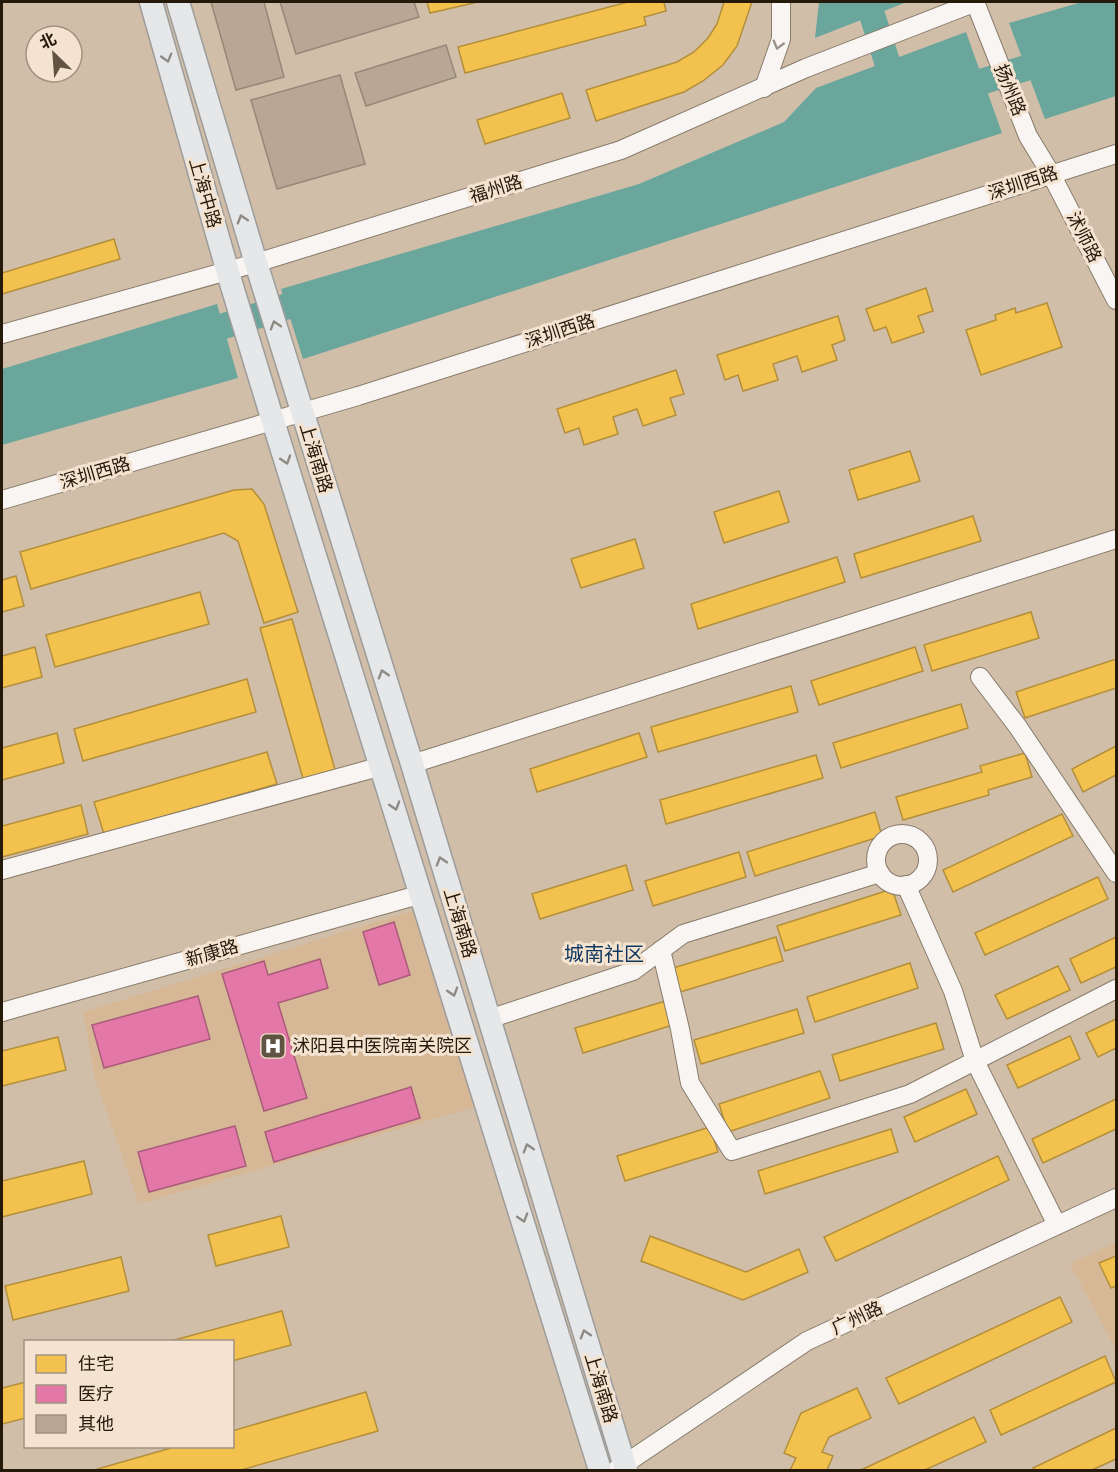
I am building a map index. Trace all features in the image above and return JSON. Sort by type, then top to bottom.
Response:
[{"type":"main road","name":"上海中路","points":[[151,2],[262,384]]},
{"type":"main road","name":"上海中路","points":[[178,2],[291,376]]},
{"type":"main road","name":"上海南路","points":[[291,376],[412,764],[622,1469]]},
{"type":"main road","name":"上海南路","points":[[262,384],[600,1470]]},
{"type":"street","points":[[764,88],[781,39],[781,2]]},
{"type":"street","name":"福州路","points":[[2,334],[257,269],[621,150],[806,68],[975,2]]},
{"type":"street","name":"扬州路","points":[[975,2],[1028,136],[1052,174]]},
{"type":"street","name":"深圳西路","points":[[2,500],[302,413],[1116,154]]},
{"type":"street","name":"沭师路","points":[[1052,174],[1116,300]]},
{"type":"street","points":[[412,764],[1116,539]]},
{"type":"street","points":[[980,677],[1018,727],[1116,873]]},
{"type":"street","points":[[2,870],[382,766]]},
{"type":"street","points":[[901,834],[917,838],[927,852],[928,861],[921,877],[906,885],[891,883],[880,873],[877,856],[885,841],[901,834]]},
{"type":"street","points":[[489,1019],[633,971],[683,934],[880,873]]},
{"type":"street","points":[[906,885],[954,991],[975,1061],[1057,1226]]},
{"type":"street","name":"新康路","points":[[2,1012],[422,894]]},
{"type":"street","points":[[661,950],[690,1083],[732,1151],[910,1094],[1116,989]]},
{"type":"street","name":"广州路","points":[[622,1469],[807,1341],[1116,1198]]},
{"type":"shaded area","name":"沭阳县中医院南关院区","points":[[415,910],[475,1107],[139,1204],[95,1079],[83,1012]]},
{"type":"shaded area","points":[[1116,1242],[1116,1350],[1070,1264]]},
{"type":"water","points":[[819,2],[907,2],[815,38]]},
{"type":"water","points":[[1082,2],[1116,2],[1116,96],[1045,119],[1009,23]]},
{"type":"water","points":[[966,32],[1002,133],[303,359],[281,289],[639,184],[784,122],[816,88]]},
{"type":"water","points":[[217,304],[238,378],[2,445],[2,369]]},
{"type":"building: 住宅","points":[[427,2],[478,2],[430,13]]},
{"type":"building: 住宅","points":[[628,2],[664,2],[666,11],[644,17],[646,25],[465,73],[458,47]]},
{"type":"building: 住宅","points":[[724,2],[752,2],[737,46],[723,65],[684,92],[596,121],[586,90],[677,62],[694,52],[708,38],[717,24]]},
{"type":"building: 住宅","points":[[562,93],[570,118],[485,144],[477,120]]},
{"type":"building: 住宅","points":[[114,239],[120,259],[2,294],[2,273]]},
{"type":"building: 住宅","points":[[926,288],[933,311],[918,316],[924,332],[892,343],[886,327],[874,331],[866,309]]},
{"type":"building: 住宅","points":[[1047,303],[1062,347],[981,375],[966,330],[996,320],[995,315],[1015,308],[1016,313]]},
{"type":"building: 住宅","points":[[838,316],[845,340],[832,345],[837,360],[802,372],[797,356],[773,364],[778,380],[743,391],[738,375],[725,380],[717,355]]},
{"type":"building: 住宅","points":[[676,370],[684,394],[670,398],[676,415],[643,426],[637,409],[613,417],[618,434],[584,445],[579,428],[565,433],[557,409]]},
{"type":"building: 住宅","points":[[910,451],[920,481],[858,500],[849,470]]},
{"type":"building: 住宅","points":[[252,489],[264,504],[298,612],[264,623],[238,541],[224,533],[31,589],[20,552],[234,490]]},
{"type":"building: 住宅","points":[[779,491],[789,522],[724,543],[714,512]]},
{"type":"building: 住宅","points":[[973,516],[981,541],[861,578],[854,554]]},
{"type":"building: 住宅","points":[[635,539],[644,568],[581,588],[571,559]]},
{"type":"building: 住宅","points":[[837,557],[845,582],[698,629],[691,604]]},
{"type":"building: 住宅","points":[[16,576],[24,606],[2,612],[2,580]]},
{"type":"building: 住宅","points":[[200,592],[209,624],[55,667],[46,635]]},
{"type":"building: 住宅","points":[[1031,612],[1039,638],[932,671],[924,645]]},
{"type":"building: 住宅","points":[[292,619],[336,773],[304,782],[260,628]]},
{"type":"building: 住宅","points":[[35,647],[42,677],[2,688],[2,656]]},
{"type":"building: 住宅","points":[[915,647],[923,671],[819,705],[811,681]]},
{"type":"building: 住宅","points":[[1116,659],[1116,688],[1025,718],[1016,692]]},
{"type":"building: 住宅","points":[[247,679],[256,712],[83,761],[74,729]]},
{"type":"building: 住宅","points":[[791,686],[798,712],[658,752],[651,727]]},
{"type":"building: 住宅","points":[[961,704],[968,728],[841,768],[833,743]]},
{"type":"building: 住宅","points":[[57,733],[64,763],[2,780],[2,748]]},
{"type":"building: 住宅","points":[[639,733],[647,757],[537,792],[530,769]]},
{"type":"building: 住宅","points":[[1116,746],[1116,775],[1083,792],[1072,769]]},
{"type":"building: 住宅","points":[[267,752],[277,784],[104,834],[94,802]]},
{"type":"building: 住宅","points":[[1025,753],[1032,777],[988,790],[989,795],[903,820],[896,797],[982,772],[980,766]]},
{"type":"building: 住宅","points":[[816,755],[823,778],[666,824],[660,800]]},
{"type":"building: 住宅","points":[[81,805],[88,834],[2,857],[2,826]]},
{"type":"building: 住宅","points":[[875,812],[882,836],[755,876],[747,852]]},
{"type":"building: 住宅","points":[[1062,814],[1073,836],[953,892],[943,870]]},
{"type":"building: 住宅","points":[[739,852],[746,877],[653,906],[645,881]]},
{"type":"building: 住宅","points":[[626,865],[633,890],[540,919],[532,894]]},
{"type":"building: 住宅","points":[[1098,877],[1108,899],[985,955],[975,933]]},
{"type":"building: 住宅","points":[[892,889],[901,915],[785,951],[777,926]]},
{"type":"building: 住宅","points":[[776,937],[783,961],[680,992],[673,968]]},
{"type":"building: 住宅","points":[[1116,937],[1116,967],[1081,983],[1070,959]]},
{"type":"building: 住宅","points":[[910,963],[918,988],[815,1022],[807,997]]},
{"type":"building: 住宅","points":[[1058,966],[1070,990],[1007,1019],[995,995]]},
{"type":"building: 住宅","points":[[669,1000],[676,1024],[583,1053],[575,1028]]},
{"type":"building: 住宅","points":[[797,1009],[804,1033],[701,1064],[694,1040]]},
{"type":"building: 住宅","points":[[1116,1019],[1116,1048],[1098,1057],[1086,1033]]},
{"type":"building: 住宅","points":[[936,1023],[944,1049],[840,1081],[832,1055]]},
{"type":"building: 住宅","points":[[1070,1036],[1080,1059],[1018,1088],[1007,1065]]},
{"type":"building: 住宅","points":[[58,1037],[66,1070],[2,1086],[2,1051]]},
{"type":"building: 住宅","points":[[820,1071],[830,1098],[728,1132],[719,1104]]},
{"type":"building: 住宅","points":[[966,1089],[977,1114],[915,1142],[904,1117]]},
{"type":"building: 住宅","points":[[1116,1099],[1116,1129],[1043,1163],[1032,1139]]},
{"type":"building: 住宅","points":[[710,1127],[718,1152],[625,1181],[617,1156]]},
{"type":"building: 住宅","points":[[891,1129],[898,1152],[765,1194],[758,1171]]},
{"type":"building: 住宅","points":[[998,1156],[1009,1180],[836,1261],[824,1237]]},
{"type":"building: 住宅","points":[[84,1161],[92,1194],[2,1217],[2,1181]]},
{"type":"building: 住宅","points":[[281,1216],[289,1247],[216,1266],[208,1235]]},
{"type":"building: 住宅","points":[[650,1236],[746,1272],[799,1249],[808,1272],[743,1300],[641,1261]]},
{"type":"building: 住宅","points":[[1116,1256],[1116,1286],[1111,1288],[1099,1263]]},
{"type":"building: 住宅","points":[[121,1257],[129,1291],[13,1320],[5,1286]]},
{"type":"building: 住宅","points":[[1060,1297],[1072,1322],[899,1404],[886,1378]]},
{"type":"building: 住宅","points":[[282,1311],[291,1345],[234,1360],[234,1340],[174,1340]]},
{"type":"building: 住宅","points":[[1105,1356],[1116,1382],[1001,1435],[990,1410]]},
{"type":"building: 住宅","points":[[24,1382],[24,1418],[2,1424],[2,1388]]},
{"type":"building: 住宅","points":[[857,1388],[871,1418],[829,1437],[822,1452],[833,1456],[827,1470],[790,1470],[796,1458],[784,1453],[801,1413]]},
{"type":"building: 住宅","points":[[366,1392],[378,1431],[241,1470],[94,1470],[171,1448],[234,1448],[234,1430]]},
{"type":"building: 住宅","points":[[974,1417],[986,1442],[925,1470],[861,1470]]},
{"type":"building: 住宅","points":[[1116,1428],[1116,1459],[1092,1470],[1035,1470],[1033,1468]]},
{"type":"building: 医疗","points":[[394,922],[410,975],[379,985],[363,932]]},
{"type":"building: 医疗","points":[[320,959],[328,988],[278,1003],[307,1098],[264,1111],[222,974],[264,961],[268,975]]},
{"type":"building: 医疗","points":[[198,996],[210,1039],[104,1068],[92,1025]]},
{"type":"building: 医疗","points":[[411,1087],[420,1118],[274,1162],[265,1132]]},
{"type":"building: 医疗","points":[[235,1126],[246,1166],[149,1192],[138,1152]]},
{"type":"building: 其他","points":[[211,2],[264,2],[284,77],[236,90]]},
{"type":"building: 其他","points":[[280,2],[414,2],[419,17],[296,54]]},
{"type":"building: 其他","points":[[446,45],[456,77],[366,106],[355,73]]},
{"type":"building: 其他","points":[[340,75],[365,164],[277,189],[251,100]]},
{"type":"waterway","points":[[868,2],[897,93]]},
{"type":"waterway","points":[[952,91],[1116,40]]},
{"type":"waterway","points":[[192,336],[320,296]]},
{"type":"place","name":"沭阳县中医院南关院区","points":[[273,1046]]},
{"type":"district","name":"城南社区","points":[[604,954]]}]
